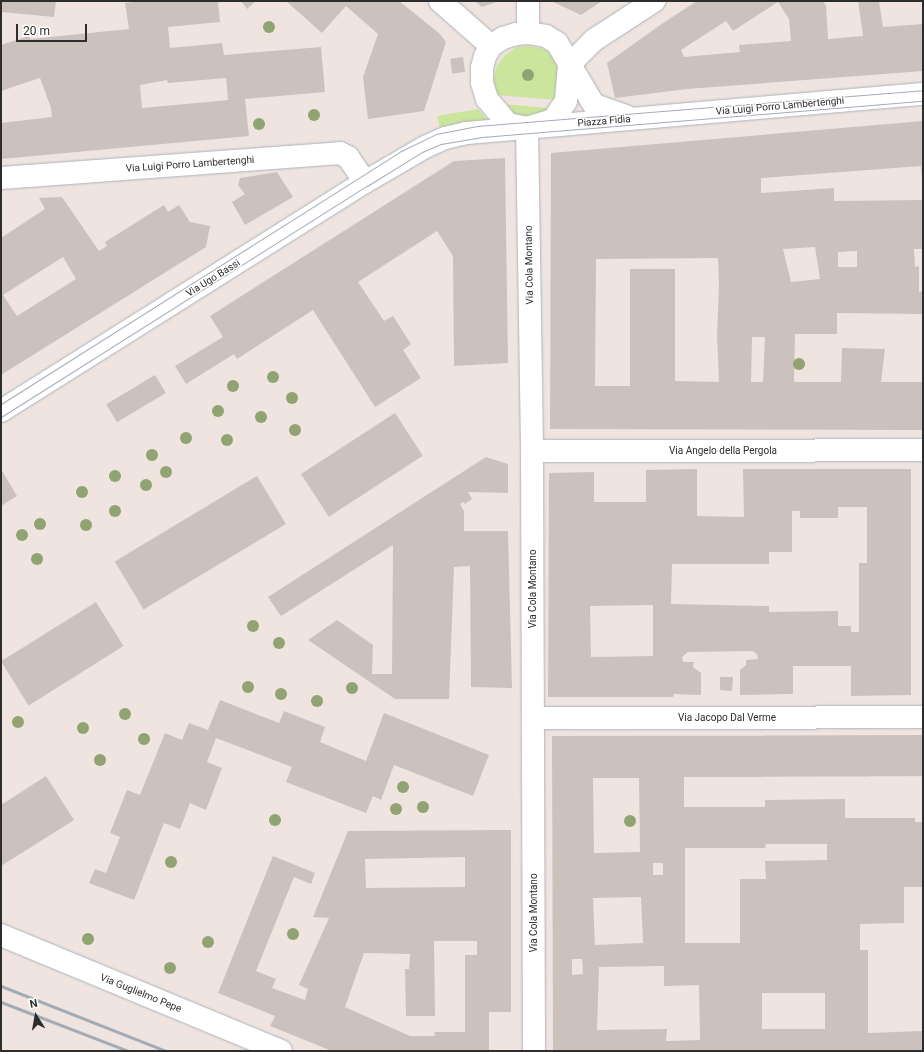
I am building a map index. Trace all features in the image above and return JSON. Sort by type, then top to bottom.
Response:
[{"type":"street","points":[[440,1],[491,46]]},
{"type":"street","points":[[528,1],[528,33]]},
{"type":"street","points":[[570,65],[594,40],[654,1]]},
{"type":"street","name":"Piazza Fidia","points":[[570,65],[566,101],[554,120],[527,128],[508,124],[487,99],[482,83],[482,68],[485,56],[491,46],[503,38],[516,34],[528,33],[546,36],[557,43],[594,105],[620,115],[637,118]]},
{"type":"street","name":"Via Luigi Porro Lambertenghi","points":[[637,118],[923,94]]},
{"type":"street","name":"Piazza Fidia","points":[[425,147],[445,138],[466,133],[637,118]]},
{"type":"street","name":"Via Cola Montano","points":[[527,128],[532,452],[534,1051]]},
{"type":"street","name":"Via Ugo Bassi","points":[[1,411],[365,182],[425,147]]},
{"type":"street","name":"Via Luigi Porro Lambertenghi","points":[[1,178],[340,153],[348,157],[365,182]]},
{"type":"street","name":"Via Angelo della Pergola","points":[[532,452],[918,450]]},
{"type":"street","name":"Via Jacopo Dal Verme","points":[[534,718],[922,717]]},
{"type":"street","name":"Via Guglielmo Pepe","points":[[1,935],[281,1051]]},
{"type":"green space","points":[[529,46],[544,49],[554,57],[561,74],[557,100],[497,95],[493,79],[497,66],[504,56],[517,47]]},
{"type":"green space","points":[[501,104],[550,108],[549,115],[513,119]]},
{"type":"green space","points":[[478,109],[488,121],[469,122],[440,128],[437,116]]},
{"type":"building","points":[[1,1],[56,1],[54,17],[1,12]]},
{"type":"building","points":[[142,1],[218,1],[220,22],[168,27],[170,48],[222,43],[224,55],[321,47],[325,92],[245,99],[249,136],[1,159],[1,123],[52,117],[51,108],[40,78],[1,91],[1,45],[29,36],[30,39],[129,29],[125,3]],"holes":[[[226,78],[228,100],[142,108],[140,85],[167,80],[168,83]]]},
{"type":"building","points":[[241,1],[256,1],[247,9]]},
{"type":"building","points":[[286,1],[399,1],[440,34],[446,42],[424,111],[368,119],[363,77],[378,34],[346,6],[322,33]]},
{"type":"building","points":[[475,1],[499,1],[482,7]]},
{"type":"building","points":[[551,1],[602,1],[581,15]]},
{"type":"building","points":[[697,1],[823,1],[826,6],[828,39],[863,36],[858,1],[879,1],[883,27],[923,24],[923,71],[687,89],[615,98],[607,63]],"holes":[[[778,2],[789,19],[791,41],[739,45],[740,52],[684,57],[681,50],[726,21],[733,31]]]},
{"type":"building","points":[[463,57],[465,72],[452,74],[450,59]]},
{"type":"building","points":[[923,121],[923,193],[921,166],[761,178],[761,193],[834,188],[834,201],[923,200],[923,249],[914,249],[915,267],[919,266],[919,292],[923,291],[923,314],[837,313],[837,334],[795,334],[794,382],[841,382],[842,348],[885,349],[881,382],[923,382],[923,430],[550,429],[551,153]],"holes":[[[815,247],[820,279],[791,282],[783,249]],[[857,251],[857,267],[838,267],[838,252]],[[718,258],[719,286],[717,336],[719,382],[675,381],[675,269],[630,269],[630,386],[595,386],[596,259]],[[752,337],[765,337],[763,382],[751,382]]]},
{"type":"building","points":[[505,158],[508,363],[454,366],[453,256],[437,231],[358,282],[384,321],[393,316],[411,344],[403,350],[421,378],[375,407],[313,310],[237,359],[234,354],[186,384],[175,366],[223,337],[210,316],[454,161]]},
{"type":"building","points":[[277,172],[293,197],[245,225],[232,202],[245,194],[238,185],[240,178]]},
{"type":"building","points":[[62,197],[99,251],[107,246],[105,242],[164,205],[168,212],[179,205],[190,222],[210,226],[206,247],[1,375],[1,238],[45,209],[39,198]],"holes":[[[63,257],[76,279],[17,316],[3,295]]]},
{"type":"building","points":[[155,375],[166,393],[117,422],[106,404]]},
{"type":"building","points":[[395,413],[423,456],[329,517],[301,474]]},
{"type":"building","points":[[486,457],[508,464],[508,493],[468,492],[472,499],[465,504],[463,502],[460,504],[464,511],[464,531],[508,531],[512,688],[471,687],[470,566],[454,567],[449,699],[395,699],[308,640],[337,620],[373,645],[372,674],[392,674],[393,545],[281,616],[268,597]]},
{"type":"building","points":[[1,469],[17,496],[1,506]]},
{"type":"building","points":[[697,469],[697,516],[744,517],[743,469],[911,469],[911,695],[851,696],[851,666],[793,666],[793,694],[740,695],[740,670],[746,665],[746,660],[758,659],[757,654],[752,651],[688,652],[682,657],[683,662],[694,662],[693,667],[701,673],[701,695],[674,694],[673,697],[548,697],[549,473],[594,472],[594,502],[646,502],[646,470]],"holes":[[[838,507],[867,507],[867,563],[859,563],[859,632],[851,632],[851,626],[838,626],[838,611],[769,612],[769,606],[671,604],[672,564],[769,564],[769,552],[792,552],[792,511],[800,511],[800,518],[838,518]],[[653,605],[653,656],[591,657],[590,606]]]},
{"type":"building","points":[[257,476],[286,524],[144,609],[115,561]]},
{"type":"building","points":[[96,602],[124,646],[29,705],[1,661]]},
{"type":"building","points":[[720,677],[733,677],[732,691],[720,690]]},
{"type":"building","points":[[220,700],[279,723],[284,711],[325,727],[320,742],[366,761],[384,713],[489,755],[473,796],[394,765],[381,800],[373,796],[366,813],[286,782],[292,767],[216,738],[207,762],[222,768],[206,810],[190,803],[180,829],[164,823],[134,900],[89,883],[95,869],[106,873],[120,837],[110,833],[127,790],[140,795],[165,733],[182,740],[189,723],[208,730]]},
{"type":"building","points":[[923,735],[923,776],[684,777],[684,807],[765,807],[765,800],[845,799],[845,818],[915,818],[915,822],[923,822],[923,887],[904,887],[904,923],[860,924],[860,950],[868,950],[868,1033],[923,1031],[923,1051],[553,1051],[552,736]],"holes":[[[593,778],[639,778],[640,852],[594,853]],[[766,844],[827,844],[827,860],[765,861],[766,879],[740,879],[740,943],[685,943],[685,848],[765,848]],[[653,863],[663,863],[663,875],[653,875]],[[641,897],[643,943],[595,945],[593,898]],[[572,959],[582,959],[583,974],[572,975]],[[664,966],[664,986],[699,985],[700,1040],[666,1041],[667,1029],[597,1030],[599,967]],[[762,993],[825,993],[825,1029],[762,1029]]]},
{"type":"building","points":[[46,776],[74,820],[1,866],[1,805]]},
{"type":"building","points":[[511,830],[511,1012],[489,1012],[489,1051],[332,1051],[270,1026],[275,1016],[218,993],[273,856],[315,873],[311,884],[294,877],[256,971],[276,979],[272,988],[305,1000],[308,989],[299,985],[329,918],[313,917],[348,831]],"holes":[[[465,857],[465,887],[366,888],[365,859]],[[434,941],[477,941],[477,955],[465,955],[465,1032],[434,1032],[435,1036],[410,1036],[345,1007],[364,953],[410,954],[409,969],[405,969],[406,1016],[435,1016]]]},
{"type":"tram line","points":[[1,404],[399,152],[436,134],[477,126],[923,90]]},
{"type":"tram line","points":[[1,417],[367,186],[422,152],[441,144],[482,137],[923,101]]},
{"type":"railway","points":[[1,986],[166,1051]]},
{"type":"railway","points":[[1,1002],[128,1051]]}]
